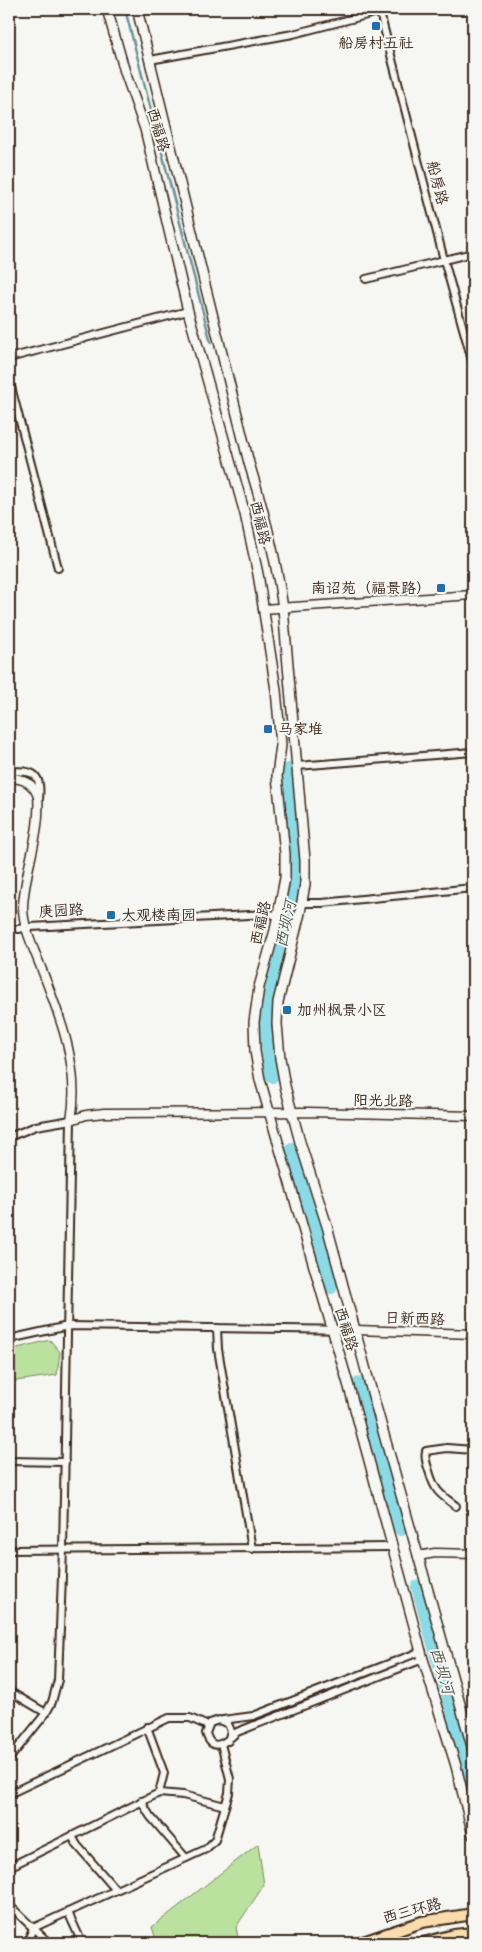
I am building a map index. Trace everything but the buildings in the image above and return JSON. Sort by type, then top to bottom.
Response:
[{"type":"main road","name":"西福路","points":[[108,9],[125,72],[145,129],[188,311],[245,514],[258,574],[276,690],[281,745],[277,776],[285,854],[285,878],[278,915],[259,987],[254,1022],[255,1051],[260,1080],[349,1387],[422,1655],[456,1766],[473,1835]]},
{"type":"main road","name":"西福路","points":[[137,9],[249,464],[267,522],[278,572],[283,608],[305,860],[302,903],[283,979],[277,1024],[280,1058],[292,1113],[327,1226],[473,1750]]},
{"type":"main road","name":"西三环路","points":[[360,1943],[422,1922],[473,1914]]},
{"type":"main road","points":[[423,1943],[454,1935],[473,1933]]},
{"type":"street","points":[[150,60],[293,34],[379,10],[390,9]]},
{"type":"street","name":"船房路","points":[[379,10],[473,364]]},
{"type":"street","points":[[366,279],[473,253]]},
{"type":"street","points":[[9,358],[188,311]]},
{"type":"street","points":[[9,379],[58,568]]},
{"type":"street","points":[[264,609],[473,595]]},
{"type":"street","points":[[297,766],[473,752]]},
{"type":"street","points":[[9,771],[28,771],[37,777],[40,786],[38,800]]},
{"type":"street","points":[[9,778],[25,781],[31,785],[38,800]]},
{"type":"street","name":"庚园路","points":[[38,800],[37,824],[25,889],[22,928],[66,1035],[74,1100],[71,1120]]},
{"type":"street","points":[[302,903],[322,903],[473,888]]},
{"type":"street","name":"庚园路","points":[[22,928],[256,914],[278,915]]},
{"type":"street","name":"阳光北路","points":[[71,1120],[86,1115],[104,1113],[269,1112],[473,1116]]},
{"type":"street","points":[[9,1137],[36,1126],[71,1120],[63,1550],[58,1680],[52,1702],[46,1713],[9,1759]]},
{"type":"street","points":[[9,1339],[68,1326],[356,1330]]},
{"type":"street","points":[[217,1328],[218,1348],[252,1549]]},
{"type":"street","name":"日新西路","points":[[356,1330],[473,1334]]},
{"type":"street","points":[[456,1506],[439,1492],[432,1483],[425,1457],[426,1451],[447,1448],[473,1450]]},
{"type":"street","points":[[9,1461],[65,1462]]},
{"type":"street","points":[[9,1550],[393,1548]]},
{"type":"street","points":[[418,1556],[436,1553],[473,1554]]},
{"type":"street","points":[[422,1655],[237,1732],[224,1742],[214,1744],[206,1733],[208,1726],[213,1722],[254,1716],[422,1655]]},
{"type":"street","points":[[9,1691],[46,1713]]},
{"type":"street","points":[[9,1794],[169,1718],[190,1718],[208,1726]]},
{"type":"street","points":[[219,1720],[226,1722],[230,1728],[231,1734],[224,1742]]},
{"type":"street","points":[[148,1727],[164,1773],[159,1792]]},
{"type":"street","points":[[27,1943],[32,1928],[206,1849],[215,1840],[225,1806],[230,1779],[224,1742]]},
{"type":"street","points":[[9,1867],[159,1792],[183,1794],[225,1806]]},
{"type":"street","points":[[141,1802],[150,1816],[186,1858]]},
{"type":"street","points":[[72,1836],[77,1845],[116,1890]]},
{"type":"street","points":[[9,1905],[49,1943]]},
{"type":"street","points":[[68,1912],[82,1943]]},
{"type":"green space","points":[[50,1340],[60,1352],[57,1375],[9,1382],[9,1350]]},
{"type":"green space","points":[[258,1844],[264,1885],[236,1927],[239,1943],[157,1943],[152,1927]]},
{"type":"waterway","points":[[125,9],[211,343]]},
{"type":"waterway","name":"西坝河","points":[[272,1076],[267,1031],[269,997],[274,972],[289,921],[297,867],[289,770]]},
{"type":"waterway","name":"西坝河","points":[[292,1149],[331,1287]]},
{"type":"waterway","name":"西坝河","points":[[359,1384],[401,1529]]},
{"type":"waterway","name":"西坝河","points":[[418,1587],[473,1783]]},
{"type":"place","name":"船房村五社","points":[[376,26]]},
{"type":"place","name":"南诏苑（福景路）","points":[[441,588]]},
{"type":"place","name":"马家堆","points":[[268,729]]},
{"type":"place","name":"大观楼南园","points":[[111,915]]},
{"type":"place","name":"加州枫景小区","points":[[287,1010]]}]
